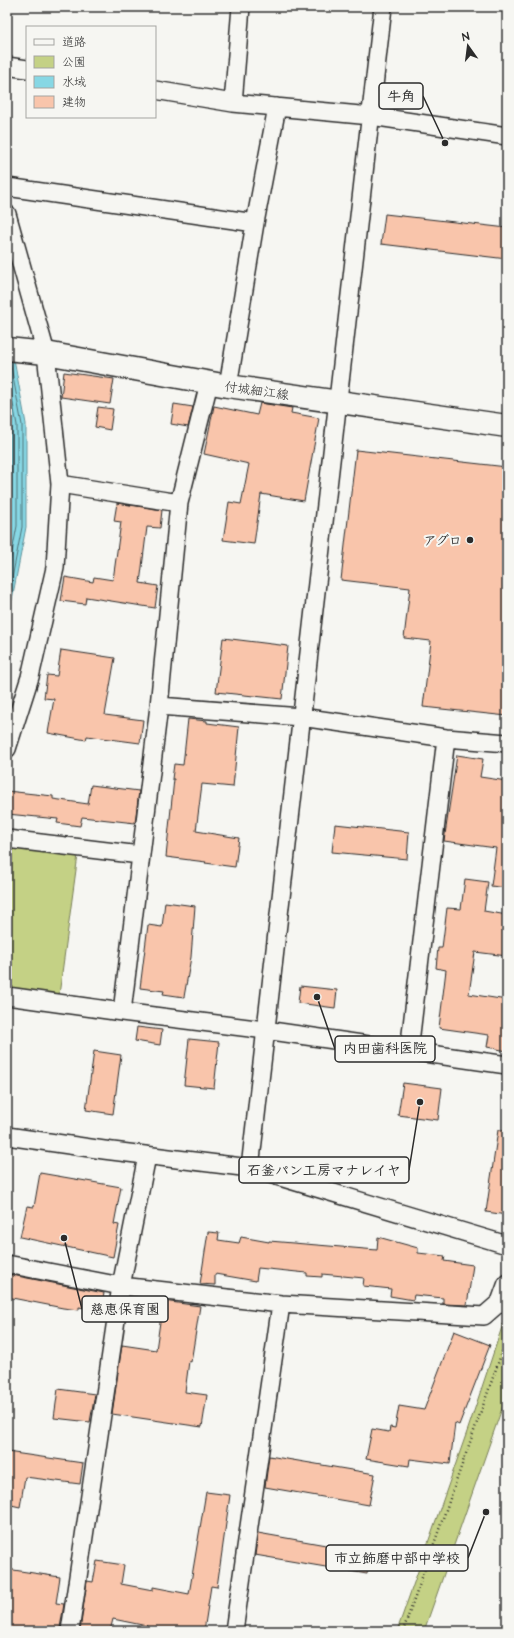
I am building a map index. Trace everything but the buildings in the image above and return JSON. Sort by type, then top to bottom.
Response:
[{"type":"main road","name":"付城細江線","points":[[26,351],[219,384],[506,427]]},
{"type":"street","points":[[233,103],[242,7]]},
{"type":"street","points":[[250,1168],[383,7]]},
{"type":"street","points":[[7,66],[26,69]]},
{"type":"street","points":[[156,90],[233,103],[371,116],[507,136]]},
{"type":"street","points":[[122,1012],[140,855],[160,706],[179,503],[219,384],[255,223],[277,107]]},
{"type":"street","points":[[7,187],[255,223]]},
{"type":"street","points":[[7,214],[26,351],[60,484],[55,568],[30,677],[7,749]]},
{"type":"street","points":[[60,484],[179,503]]},
{"type":"street","points":[[160,706],[301,717],[446,738],[507,743]]},
{"type":"street","points":[[410,1051],[446,738]]},
{"type":"street","points":[[7,840],[140,855]]},
{"type":"street","points":[[7,996],[265,1030],[507,1065]]},
{"type":"street","points":[[7,1136],[146,1156],[250,1168],[507,1245]]},
{"type":"street","points":[[70,1631],[121,1286],[146,1156]]},
{"type":"street","points":[[7,1264],[121,1286],[281,1304],[484,1316],[500,1302],[507,1284]]},
{"type":"street","points":[[234,1631],[281,1304]]},
{"type":"path","points":[[403,1631],[507,1338]]},
{"type":"green space","points":[[7,845],[78,855],[59,995],[7,987]]},
{"type":"green space","points":[[504,1321],[507,1322],[507,1394],[424,1631],[397,1631],[468,1429]]},
{"type":"water","points":[[7,332],[12,348],[26,424],[26,527],[7,625]]},
{"type":"place","name":"牛角","points":[[445,143]]},
{"type":"place","name":"アグロ","points":[[470,540]]},
{"type":"place","name":"内田歯科医院","points":[[317,997]]},
{"type":"place","name":"石釜パン工房マナレイヤ","points":[[420,1102]]},
{"type":"place","name":"慈恵保育園","points":[[64,1238]]},
{"type":"place","name":"市立飾磨中部中学校","points":[[486,1512]]}]
